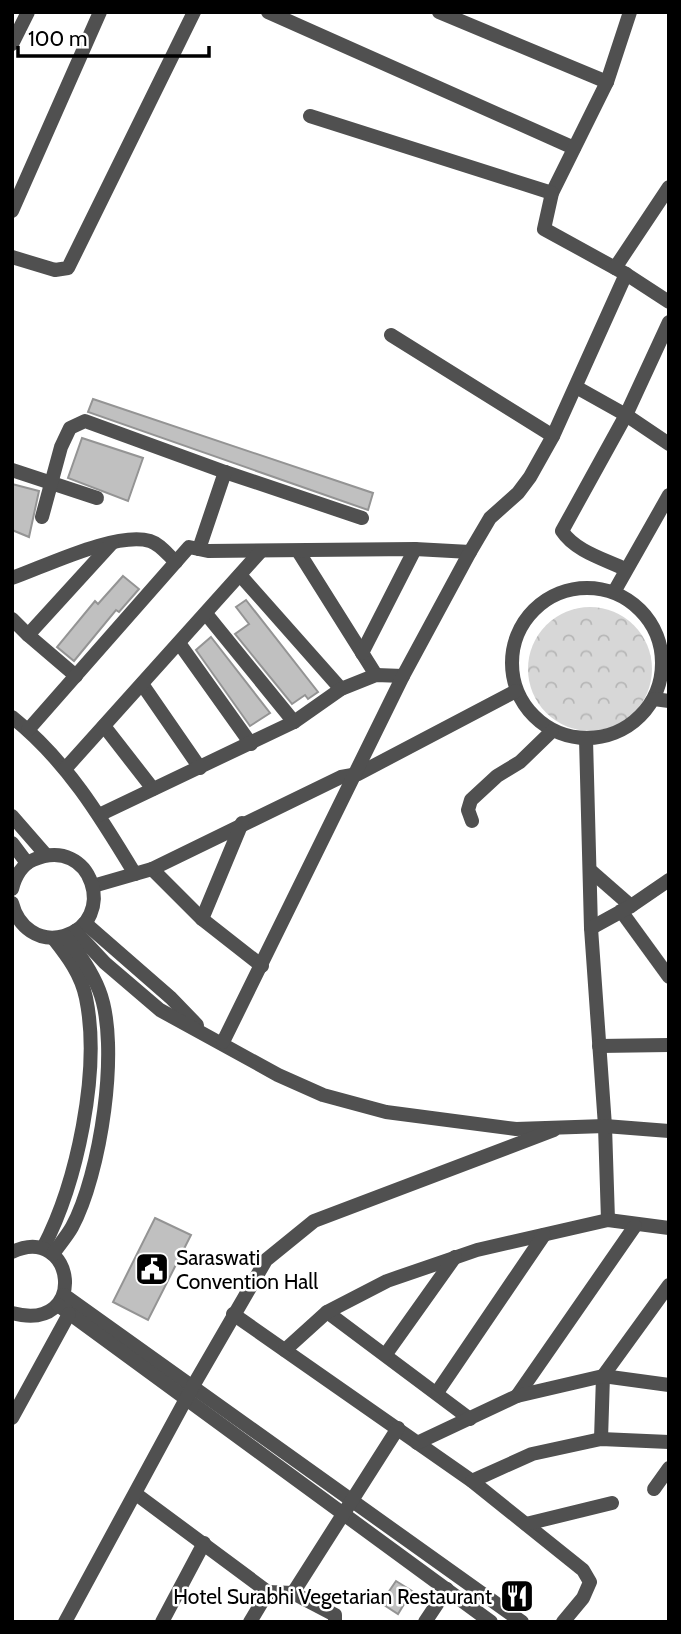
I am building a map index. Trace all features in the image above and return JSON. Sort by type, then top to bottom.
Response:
[{"type":"street","points":[[12,44],[27,12]]},
{"type":"street","points":[[12,211],[100,12]]},
{"type":"street","points":[[12,257],[55,270],[68,268],[194,12]]},
{"type":"street","points":[[268,12],[574,148]]},
{"type":"street","points":[[439,12],[607,82]]},
{"type":"street","points":[[630,12],[607,82],[552,193],[544,229],[621,271],[669,302]]},
{"type":"street","points":[[310,116],[552,193]]},
{"type":"street","points":[[223,1042],[358,774],[403,676],[470,552],[490,518],[518,493],[530,477],[553,436],[576,387],[621,271],[669,187]]},
{"type":"street","points":[[625,569],[567,540],[562,531],[626,415],[669,322]]},
{"type":"street","points":[[391,335],[553,436]]},
{"type":"street","points":[[576,387],[626,415],[669,444]]},
{"type":"street","points":[[42,517],[61,447],[70,428],[85,421],[362,518]]},
{"type":"street","points":[[12,470],[97,498]]},
{"type":"street","points":[[199,549],[225,472]]},
{"type":"street","points":[[614,592],[669,495]]},
{"type":"street","points":[[12,578],[112,543],[136,538],[154,542],[176,562]]},
{"type":"street","points":[[28,635],[112,543]]},
{"type":"street","points":[[135,874],[99,815],[65,769],[18,726],[76,676],[189,547],[261,551],[415,549],[470,552]]},
{"type":"street","points":[[362,653],[415,549]]},
{"type":"street","points":[[65,769],[261,551]]},
{"type":"street","points":[[298,551],[376,675]]},
{"type":"street","points":[[240,575],[341,689]]},
{"type":"street","points":[[592,587],[614,592],[632,602],[648,617],[658,636],[662,668],[661,700],[626,729],[607,737],[586,739],[552,731],[531,714],[516,691],[512,670],[513,648],[520,628],[533,610],[550,597],[571,589],[592,587]]},
{"type":"street","points":[[207,614],[294,722]]},
{"type":"street","points":[[12,619],[76,676]]},
{"type":"street","points":[[179,643],[251,744]]},
{"type":"street","points":[[99,815],[294,722],[341,689],[376,675],[386,673],[403,676]]},
{"type":"street","points":[[142,684],[200,768]]},
{"type":"street","points":[[93,886],[152,869],[341,776],[358,774],[516,691]]},
{"type":"street","points":[[104,726],[153,789]]},
{"type":"street","points":[[472,821],[468,810],[471,800],[497,776],[520,762],[552,731]]},
{"type":"street","points":[[586,739],[591,928],[605,1126],[608,1220]]},
{"type":"street","points":[[12,816],[46,855]]},
{"type":"street","points":[[202,919],[242,823]]},
{"type":"street","points":[[12,843],[27,863]]},
{"type":"street","points":[[12,889],[18,873],[27,863],[46,855],[71,858],[89,874],[93,886],[92,911],[70,932],[41,936],[17,926],[12,903]]},
{"type":"street","points":[[152,869],[202,919],[262,966]]},
{"type":"street","points":[[590,872],[626,908],[669,977]]},
{"type":"street","points":[[591,928],[667,884]]},
{"type":"street","points":[[70,932],[160,1010],[223,1042],[278,1075],[323,1095],[386,1112],[516,1129],[554,1130],[605,1126],[669,1131]]},
{"type":"street","points":[[48,1251],[72,1227],[85,1196],[104,1109],[107,1068],[107,1022],[100,992],[70,932]]},
{"type":"street","points":[[599,1046],[669,1045]]},
{"type":"street","points":[[65,1622],[193,1386],[266,1260],[314,1221],[554,1130]]},
{"type":"street","points":[[285,1350],[327,1312],[387,1281],[455,1257],[608,1220],[635,1226],[669,1228]]},
{"type":"street","points":[[517,1396],[635,1226]]},
{"type":"street","points":[[438,1391],[544,1235]]},
{"type":"street","points":[[12,1252],[33,1246],[48,1251],[65,1273],[64,1305],[12,1418]]},
{"type":"street","points":[[386,1354],[455,1257]]},
{"type":"street","points":[[601,1439],[603,1376],[669,1285]]},
{"type":"street","points":[[12,1314],[38,1317],[64,1305]]},
{"type":"street","points":[[64,1305],[193,1386],[347,1506],[447,1590],[491,1622]]},
{"type":"street","points":[[64,1305],[185,1401],[522,1622]]},
{"type":"street","points":[[327,1312],[438,1391],[470,1419]]},
{"type":"street","points":[[233,1314],[472,1481],[583,1570],[590,1582],[583,1598],[563,1622]]},
{"type":"street","points":[[417,1443],[517,1396],[603,1376],[667,1381]]},
{"type":"street","points":[[293,1593],[398,1428]]},
{"type":"street","points":[[472,1481],[532,1454],[601,1439],[669,1442]]},
{"type":"street","points":[[654,1489],[669,1468]]},
{"type":"street","points":[[136,1494],[268,1592],[293,1593],[335,1615],[335,1622]]},
{"type":"street","points":[[526,1524],[612,1503]]},
{"type":"street","points":[[162,1622],[204,1543]]},
{"type":"street","points":[[425,1622],[447,1590]]},
{"type":"street","points":[[250,1622],[268,1592]]},
{"type":"green space","points":[[590,607],[614,612],[634,625],[647,645],[652,669],[647,693],[634,713],[614,726],[590,731],[566,726],[546,713],[533,693],[528,669],[533,645],[546,625],[566,612]]},
{"type":"building","points":[[93,399],[373,493],[368,510],[88,412]]},
{"type":"building","points":[[82,438],[143,458],[128,501],[68,478]]},
{"type":"building","points":[[12,484],[39,491],[29,537],[12,530]]},
{"type":"building","points":[[123,576],[139,589],[119,612],[116,610],[74,661],[57,647],[95,601],[98,604]]},
{"type":"building","points":[[246,600],[318,692],[308,699],[305,695],[292,704],[235,634],[249,624],[236,607]]},
{"type":"building","points":[[211,637],[270,713],[250,726],[196,650]]},
{"type":"building","name":"Saraswati Convention Hall","points":[[155,1218],[191,1235],[148,1320],[113,1302]]},
{"type":"building","points":[[396,1581],[412,1591],[398,1614],[381,1603]]},
{"type":"place","name":"Saraswati Convention Hall","points":[[152,1269]]},
{"type":"place","name":"Hotel Surabhi Vegetarian Restaurant","points":[[517,1596]]}]
